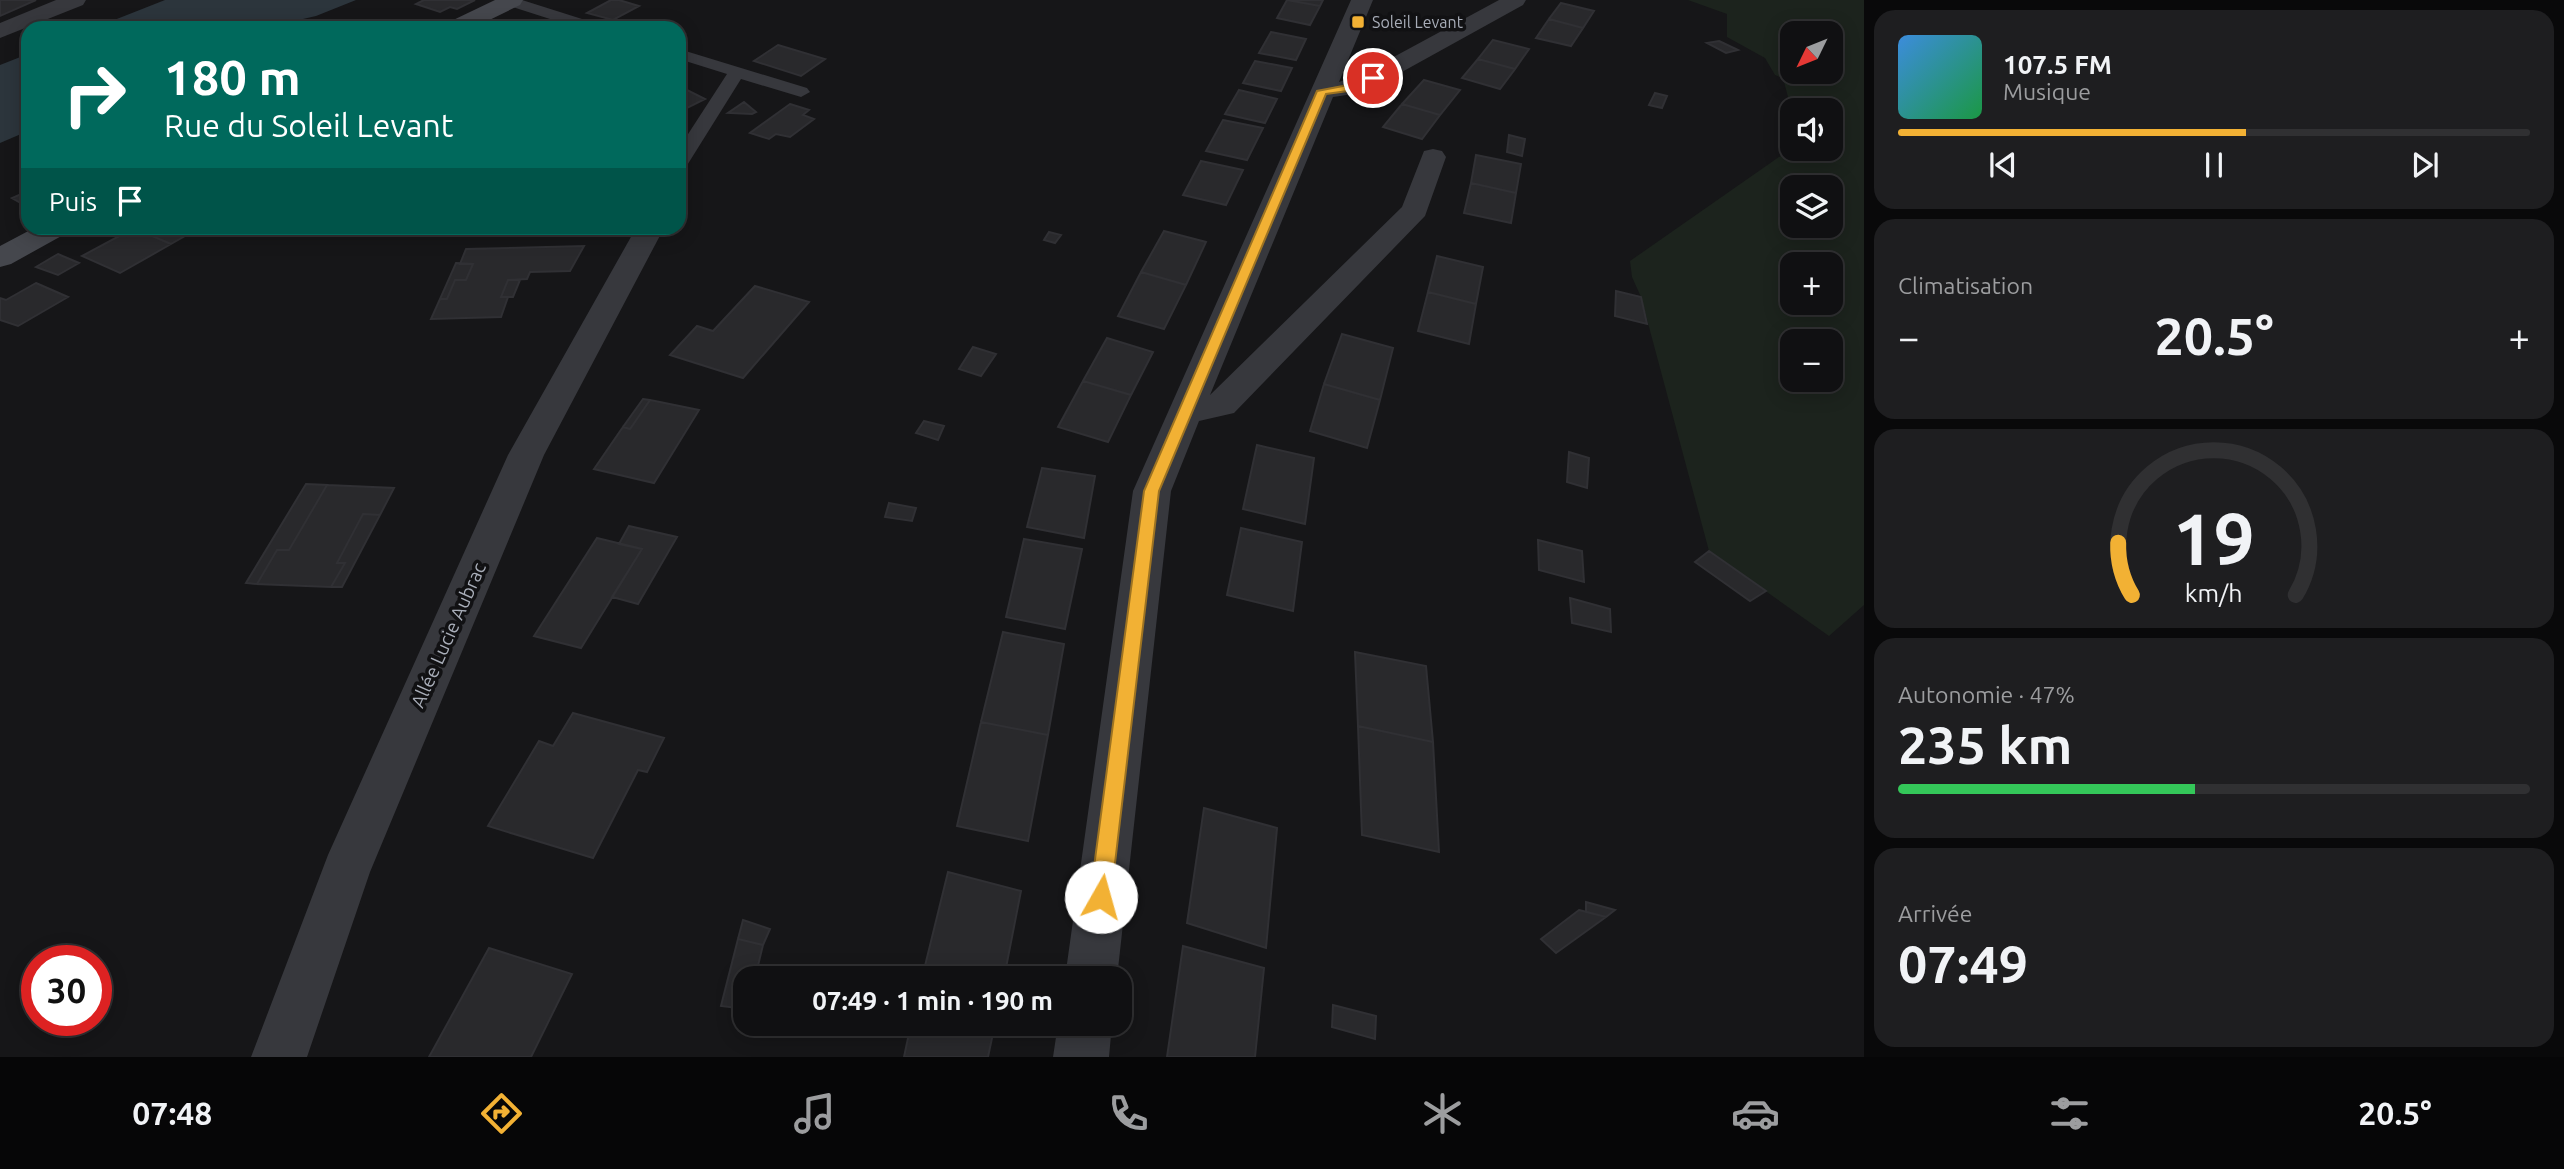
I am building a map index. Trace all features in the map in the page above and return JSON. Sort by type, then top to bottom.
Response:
[{"type":"street","points":[[24,21],[75,0]]},
{"type":"street","points":[[1093,966],[1152,491],[1362,0]]},
{"type":"street","points":[[1322,91],[1344,89],[1373,78],[1515,0]]},
{"type":"street","points":[[470,21],[511,1]]},
{"type":"street","points":[[0,31],[21,22]]},
{"type":"street","points":[[1184,411],[1222,405],[1415,210],[1433,157]]},
{"type":"street","points":[[0,246],[33,235]]},
{"type":"street","points":[[0,258],[41,235]]},
{"type":"street","name":"Allée Lucie Aubrac","points":[[279,1057],[345,872],[526,455],[646,235]]},
{"type":"street","points":[[1081,1057],[1084,1036]]},
{"type":"lane","points":[[511,1],[573,21]]},
{"type":"lane","points":[[686,56],[801,92]]},
{"type":"lane","points":[[686,152],[737,72]]},
{"type":"shaded area","points":[[165,0],[356,0],[316,16],[294,21],[112,21]]},
{"type":"shaded area","points":[[1688,0],[1864,0],[1864,605],[1829,636],[1709,551],[1641,297],[1632,277],[1630,261],[1780,156],[1780,161],[1843,161],[1843,98],[1788,98],[1785,84],[1843,84],[1843,21],[1780,21],[1780,77],[1775,75],[1765,58],[1727,37],[1727,14]]},
{"type":"shaded area","points":[[21,57],[21,134],[0,143],[0,65]]},
{"type":"building","points":[[0,0],[36,0],[0,16]]},
{"type":"building","points":[[424,0],[475,0],[457,9],[450,7],[440,12],[416,4]]},
{"type":"building","points":[[611,0],[639,6],[613,20],[587,13]]},
{"type":"building","points":[[1287,0],[1323,0],[1320,6]]},
{"type":"building","points":[[1287,0],[1320,6],[1310,25],[1277,18]]},
{"type":"building","points":[[1561,3],[1594,11],[1583,28],[1549,19]]},
{"type":"building","points":[[1549,19],[1583,28],[1571,46],[1536,38]]},
{"type":"building","points":[[1271,32],[1306,39],[1296,60],[1259,53]]},
{"type":"building","points":[[1493,40],[1529,49],[1515,69],[1478,59]]},
{"type":"building","points":[[1719,41],[1738,50],[1726,53],[1707,43]]},
{"type":"building","points":[[778,45],[825,59],[801,76],[754,61]]},
{"type":"building","points":[[1478,59],[1515,69],[1500,89],[1462,78]]},
{"type":"building","points":[[1255,61],[1292,68],[1281,91],[1243,83]]},
{"type":"building","points":[[1424,80],[1460,90],[1440,115],[1402,104]]},
{"type":"building","points":[[686,90],[705,99],[686,108]]},
{"type":"building","points":[[1239,90],[1277,99],[1265,123],[1225,114]]},
{"type":"building","points":[[1655,93],[1667,96],[1662,108],[1649,105]]},
{"type":"building","points":[[744,102],[756,112],[728,113]]},
{"type":"building","points":[[790,104],[809,110],[803,115],[814,119],[790,137],[776,134],[769,139],[750,133]]},
{"type":"building","points":[[1402,104],[1440,115],[1422,139],[1383,127]]},
{"type":"building","points":[[1223,120],[1263,128],[1247,160],[1206,151]]},
{"type":"building","points":[[1509,135],[1525,139],[1522,156],[1507,152]]},
{"type":"building","points":[[1476,155],[1521,164],[1516,193],[1471,183]]},
{"type":"building","points":[[1201,161],[1243,170],[1226,205],[1183,195]]},
{"type":"building","points":[[1471,183],[1516,193],[1511,223],[1464,213]]},
{"type":"building","points":[[21,194],[21,203],[12,198]]},
{"type":"building","points":[[1164,231],[1206,242],[1186,285],[1141,272]]},
{"type":"building","points":[[1049,232],[1061,235],[1055,243],[1044,240]]},
{"type":"building","points":[[121,235],[150,235],[171,244],[120,273],[82,256]]},
{"type":"building","points":[[150,235],[187,235],[171,244]]},
{"type":"building","points":[[584,246],[570,271],[530,272],[527,279],[508,280],[501,297],[508,297],[501,317],[431,319],[440,299],[447,299],[455,280],[466,280],[473,264],[460,264],[466,249]]},
{"type":"building","points":[[58,254],[79,263],[58,275],[36,267]]},
{"type":"building","points":[[1437,256],[1483,267],[1476,304],[1428,292]]},
{"type":"building","points":[[456,263],[473,264],[466,280],[455,280],[447,299],[440,299]]},
{"type":"building","points":[[1141,272],[1186,285],[1164,329],[1118,316]]},
{"type":"building","points":[[508,280],[520,280],[513,297],[501,297]]},
{"type":"building","points":[[36,283],[68,297],[18,326],[0,320],[0,298],[6,300]]},
{"type":"building","points":[[755,286],[809,302],[743,378],[670,355],[697,326],[713,331]]},
{"type":"building","points":[[1616,291],[1641,297],[1647,324],[1615,316]]},
{"type":"building","points":[[1428,292],[1476,304],[1469,344],[1418,331]]},
{"type":"building","points":[[1342,334],[1393,348],[1380,400],[1324,384]]},
{"type":"building","points":[[1107,338],[1153,352],[1131,395],[1083,381]]},
{"type":"building","points":[[973,347],[996,354],[981,376],[959,369]]},
{"type":"building","points":[[1083,381],[1131,395],[1108,442],[1058,427]]},
{"type":"building","points":[[1324,384],[1380,400],[1367,448],[1310,431]]},
{"type":"building","points":[[643,399],[650,400],[630,429],[623,427]]},
{"type":"building","points":[[650,400],[699,410],[654,483],[594,469],[623,427],[630,429]]},
{"type":"building","points":[[924,421],[944,426],[938,440],[916,433]]},
{"type":"building","points":[[1257,445],[1314,458],[1305,524],[1243,509]]},
{"type":"building","points":[[1569,452],[1589,458],[1587,488],[1567,482]]},
{"type":"building","points":[[1042,468],[1095,476],[1084,538],[1027,527]]},
{"type":"building","points":[[306,484],[327,485],[289,550],[277,550],[257,584],[246,583]]},
{"type":"building","points":[[327,485],[394,488],[380,515],[363,514],[337,563],[345,563],[331,587],[257,584],[277,550],[289,550]]},
{"type":"building","points":[[889,503],[916,508],[912,521],[885,517]]},
{"type":"building","points":[[363,514],[380,515],[342,587],[331,587],[345,563],[337,563]]},
{"type":"building","points":[[629,526],[677,537],[638,604],[612,597],[642,549],[619,544]]},
{"type":"building","points":[[1241,528],[1302,542],[1293,611],[1227,595]]},
{"type":"building","points":[[597,538],[642,549],[581,648],[534,636]]},
{"type":"building","points":[[1024,539],[1082,549],[1065,629],[1006,617]]},
{"type":"building","points":[[1538,540],[1582,551],[1584,582],[1539,570]]},
{"type":"building","points":[[1709,551],[1766,591],[1750,601],[1695,562]]},
{"type":"building","points":[[1570,598],[1610,609],[1611,632],[1572,623]]},
{"type":"building","points":[[1003,632],[1064,644],[1048,735],[981,722]]},
{"type":"building","points":[[1355,652],[1426,666],[1433,742],[1358,726]]},
{"type":"building","points":[[573,713],[664,738],[647,772],[638,770],[593,858],[488,826],[539,741],[553,746]]},
{"type":"building","points":[[981,722],[1048,735],[1028,841],[957,826]]},
{"type":"building","points":[[1358,726],[1433,742],[1439,852],[1362,835]]},
{"type":"building","points":[[1204,808],[1277,828],[1266,948],[1187,923]]},
{"type":"building","points":[[948,872],[1021,891],[1006,966],[925,966]]},
{"type":"building","points":[[1586,902],[1615,910],[1606,917],[1586,912]]},
{"type":"building","points":[[1579,910],[1606,917],[1556,953],[1541,939]]},
{"type":"building","points":[[743,920],[770,929],[763,945],[738,939]]},
{"type":"building","points":[[738,939],[763,945],[758,966],[733,966],[733,1007],[721,1006]]},
{"type":"building","points":[[1183,946],[1264,968],[1255,1057],[1167,1057]]},
{"type":"building","points":[[489,948],[572,974],[531,1057],[429,1057]]},
{"type":"building","points":[[1333,1005],[1376,1016],[1375,1039],[1332,1027]]},
{"type":"building","points":[[908,1036],[992,1036],[988,1057],[904,1057]]},
{"type":"place","name":"Soleil Levant","points":[[1358,22]]},
{"type":"route","points":[[1101,897],[1152,491],[1322,91],[1344,89],[1373,78]]}]
